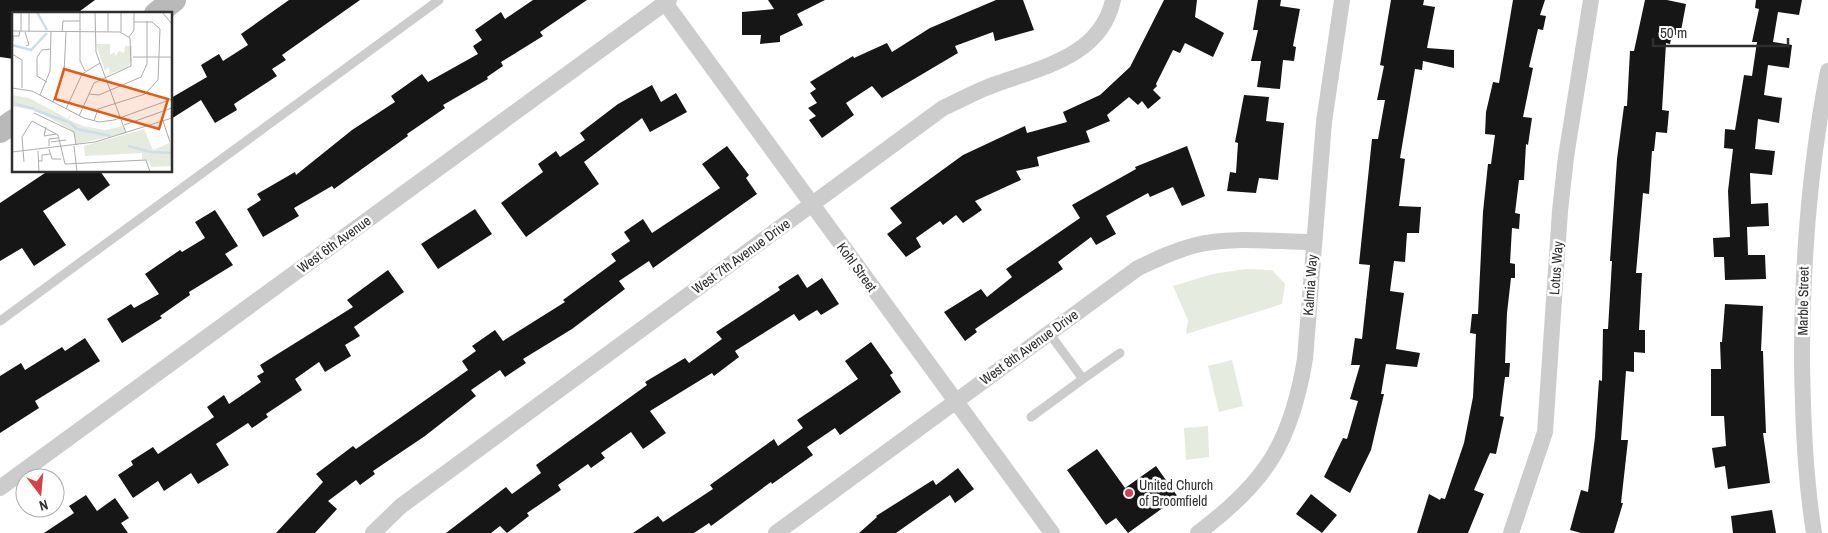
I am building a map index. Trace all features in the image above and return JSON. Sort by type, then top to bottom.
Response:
[{"type":"main road","points":[[159,12],[174,0]]},
{"type":"main road","points":[[0,131],[12,122]]},
{"type":"street","name":"West 7th Avenue Drive","points":[[373,533],[401,506],[943,108],[997,83],[1066,58],[1087,44],[1104,23],[1113,0]]},
{"type":"street","name":"Kalmia Way","points":[[1198,533],[1222,515],[1265,470],[1292,420],[1305,359],[1324,122],[1342,0]]},
{"type":"street","name":"Lotus Way","points":[[1512,533],[1545,432],[1560,211],[1569,138],[1591,0]]},
{"type":"street","name":"Kohl Street","points":[[666,1],[1052,533]]},
{"type":"street","name":"West 6th Avenue","points":[[0,488],[666,1]]},
{"type":"street","name":"Marble Street","points":[[1814,533],[1803,404],[1803,254],[1807,204],[1828,71]]},
{"type":"street","name":"West 8th Avenue Drive","points":[[776,533],[1138,268],[1166,254],[1197,245],[1216,242],[1313,242]]},
{"type":"lane","points":[[0,321],[439,0]]},
{"type":"lane","points":[[1049,333],[1083,379]]},
{"type":"lane","points":[[1031,417],[1120,353]]},
{"type":"shaded area","points":[[1246,269],[1272,270],[1285,284],[1282,304],[1186,334],[1188,320],[1173,286],[1213,274]]},
{"type":"shaded area","points":[[1232,360],[1243,406],[1219,412],[1208,366]]},
{"type":"shaded area","points":[[1208,426],[1209,457],[1186,460],[1184,428]]},
{"type":"building","points":[[0,0],[95,0],[79,12],[12,12],[12,59],[0,57]]},
{"type":"building","points":[[289,0],[360,0],[282,55],[286,60],[272,69],[277,76],[234,104],[237,110],[215,123],[201,100],[172,118],[172,97],[207,77],[201,65],[219,54],[223,61],[248,45],[241,34]]},
{"type":"building","points":[[533,0],[587,0],[540,32],[543,36],[501,62],[503,66],[487,77],[488,79],[443,105],[445,108],[334,189],[332,186],[294,208],[299,216],[263,237],[247,209],[261,200],[257,194],[295,172],[296,175],[352,130],[395,102],[391,96],[422,74],[428,82],[478,54],[473,46],[482,40],[475,30],[501,12],[505,19]]},
{"type":"building","points":[[768,0],[825,0],[797,14],[803,25],[780,36],[780,42],[760,44],[761,35],[742,35],[742,12],[774,9]]},
{"type":"building","points":[[996,0],[1023,0],[1034,30],[995,41],[993,32],[955,46],[958,53],[882,98],[872,86],[846,103],[854,115],[822,138],[809,120],[816,116],[808,108],[817,103],[810,93],[816,89],[810,82],[853,56],[854,58],[887,43],[892,52],[930,28]]},
{"type":"building","points":[[1164,0],[1197,0],[1195,17],[1224,33],[1213,57],[1185,43],[1180,53],[1173,50],[1156,84],[1157,86],[1153,90],[1161,98],[1148,109],[1142,101],[1138,105],[1129,97],[1107,115],[1110,121],[1086,131],[1090,142],[1037,157],[1039,166],[1016,171],[1021,180],[975,201],[982,210],[963,223],[956,215],[943,225],[940,221],[916,238],[921,247],[906,257],[887,234],[902,223],[890,208],[963,155],[1025,126],[1027,133],[1067,122],[1063,112],[1100,95],[1130,67]]},
{"type":"building","points":[[1258,0],[1281,0],[1280,6],[1300,9],[1293,46],[1296,47],[1294,61],[1283,60],[1280,89],[1257,87],[1261,61],[1251,61],[1258,30],[1253,30]]},
{"type":"building","points":[[1391,0],[1424,0],[1423,5],[1435,7],[1427,48],[1454,50],[1454,68],[1423,61],[1422,70],[1415,69],[1400,158],[1405,159],[1399,206],[1421,207],[1419,233],[1407,233],[1405,262],[1394,261],[1390,291],[1404,293],[1396,349],[1420,353],[1417,367],[1386,364],[1381,394],[1384,394],[1371,450],[1350,493],[1324,477],[1343,438],[1347,439],[1358,401],[1350,399],[1360,365],[1351,365],[1355,338],[1362,339],[1370,265],[1359,264],[1372,139],[1378,139],[1385,100],[1377,100],[1384,66],[1380,65]]},
{"type":"building","points":[[1513,0],[1545,0],[1540,15],[1546,16],[1543,30],[1538,29],[1529,67],[1533,68],[1523,117],[1532,118],[1528,145],[1526,144],[1524,180],[1519,180],[1515,213],[1520,214],[1519,229],[1512,228],[1510,263],[1515,264],[1515,278],[1511,278],[1507,313],[1505,363],[1510,363],[1509,377],[1505,377],[1500,416],[1504,417],[1496,454],[1490,453],[1474,490],[1484,494],[1468,533],[1417,533],[1429,494],[1440,500],[1441,498],[1445,499],[1464,443],[1473,397],[1476,334],[1470,333],[1472,314],[1478,314],[1483,212],[1488,164],[1491,164],[1495,135],[1485,134],[1486,112],[1493,82],[1499,83]]},
{"type":"building","points":[[1645,0],[1667,0],[1686,4],[1680,36],[1672,34],[1670,44],[1666,43],[1662,110],[1669,111],[1667,133],[1656,132],[1654,151],[1652,151],[1649,194],[1643,193],[1636,273],[1642,273],[1639,330],[1645,330],[1645,353],[1634,352],[1634,372],[1626,371],[1621,440],[1628,440],[1621,503],[1623,503],[1614,533],[1581,533],[1570,530],[1581,490],[1588,492],[1595,437],[1599,380],[1602,381],[1603,329],[1608,329],[1612,261],[1610,261],[1617,159],[1624,106],[1627,106],[1630,51],[1634,51]]},
{"type":"building","points":[[1756,0],[1802,0],[1799,15],[1778,12],[1773,42],[1792,45],[1789,68],[1768,65],[1764,95],[1782,98],[1779,123],[1758,119],[1755,149],[1775,151],[1772,175],[1750,173],[1751,204],[1768,203],[1769,226],[1747,227],[1748,255],[1765,255],[1766,279],[1725,280],[1724,257],[1714,257],[1713,238],[1730,237],[1728,191],[1733,149],[1724,148],[1725,129],[1735,130],[1744,75],[1752,76],[1757,42],[1752,42],[1759,9],[1755,8]]},
{"type":"building","points":[[652,85],[661,102],[676,93],[687,112],[650,132],[642,118],[584,162],[599,184],[526,237],[501,203],[543,172],[538,164],[556,151],[560,157],[585,140],[580,133],[618,104]]},
{"type":"building","points":[[1244,95],[1269,97],[1266,121],[1284,123],[1278,180],[1259,178],[1256,193],[1227,191],[1230,172],[1236,173],[1238,143],[1235,142]]},
{"type":"building","points":[[727,146],[749,175],[746,178],[757,194],[653,268],[649,261],[619,281],[625,289],[572,329],[523,359],[526,363],[505,377],[500,370],[471,390],[476,396],[425,436],[373,471],[375,474],[360,485],[356,480],[328,501],[337,509],[315,533],[276,533],[323,482],[316,474],[353,446],[356,449],[468,370],[462,361],[476,351],[472,346],[495,330],[503,341],[565,302],[563,300],[616,261],[611,254],[630,241],[624,232],[643,219],[652,233],[720,188],[702,164]]},
{"type":"building","points":[[1187,146],[1205,196],[1182,206],[1173,187],[1150,197],[1148,193],[1106,216],[1116,234],[1096,245],[1091,237],[1058,262],[1063,269],[975,329],[977,332],[965,341],[944,312],[981,289],[987,297],[1012,277],[1006,269],[1080,218],[1072,205],[1136,169],[1135,167]]},
{"type":"building","points":[[46,172],[101,172],[110,185],[88,201],[79,188],[43,211],[66,245],[34,266],[22,248],[0,261],[0,203]]},
{"type":"building","points":[[475,209],[492,234],[438,269],[421,244]]},
{"type":"building","points":[[215,210],[238,246],[225,254],[233,265],[189,292],[190,295],[160,316],[162,318],[122,343],[107,319],[131,304],[134,308],[159,294],[145,274],[180,250],[182,252],[205,238],[195,222]]},
{"type":"building","points":[[388,270],[404,292],[354,327],[360,336],[345,345],[351,356],[325,372],[319,362],[295,379],[302,390],[266,414],[268,417],[252,428],[248,423],[216,444],[229,465],[198,484],[191,473],[164,491],[158,481],[133,498],[118,475],[133,465],[131,461],[153,447],[158,454],[214,417],[207,407],[224,395],[229,404],[261,382],[257,376],[264,372],[260,365],[353,307],[347,300]]},
{"type":"building","points":[[798,274],[807,288],[822,278],[839,304],[821,315],[817,310],[799,321],[794,314],[735,351],[739,357],[714,376],[712,373],[650,411],[666,433],[643,449],[631,432],[601,453],[605,458],[591,468],[588,464],[558,485],[561,490],[527,513],[529,516],[507,533],[500,526],[491,533],[446,533],[506,487],[512,494],[541,473],[536,465],[647,385],[645,382],[685,358],[689,363],[722,339],[716,332],[780,290],[778,287]]},
{"type":"building","points":[[1725,304],[1763,306],[1761,351],[1763,351],[1766,433],[1763,433],[1770,483],[1728,489],[1725,466],[1715,468],[1712,448],[1726,446],[1724,416],[1711,416],[1711,369],[1721,369],[1720,342],[1722,342]]},
{"type":"building","points":[[85,338],[100,361],[35,401],[39,408],[0,433],[0,376],[21,363],[25,370],[62,347],[65,351]]},
{"type":"building","points":[[871,342],[893,373],[890,375],[901,392],[840,435],[835,428],[807,447],[813,455],[772,484],[771,482],[711,526],[709,523],[694,533],[633,533],[658,516],[663,522],[713,489],[710,485],[774,439],[778,446],[803,428],[797,420],[858,379],[845,361]]},
{"type":"building","name":"United Church of Broomfield","points":[[1097,449],[1125,488],[1156,466],[1178,497],[1128,533],[1116,518],[1106,525],[1067,470]]},
{"type":"building","points":[[958,468],[974,489],[955,503],[950,495],[896,533],[859,533],[876,516],[933,480],[936,485]]},
{"type":"building","points":[[1311,494],[1337,515],[1322,533],[1296,514]]},
{"type":"building","points":[[86,495],[97,511],[115,498],[129,518],[121,523],[128,533],[44,533],[74,513],[69,506]]},
{"type":"building","points":[[1772,510],[1776,533],[1733,533],[1731,516]]},
{"type":"place","name":"United Church of Broomfield","points":[[1129,493]]}]
